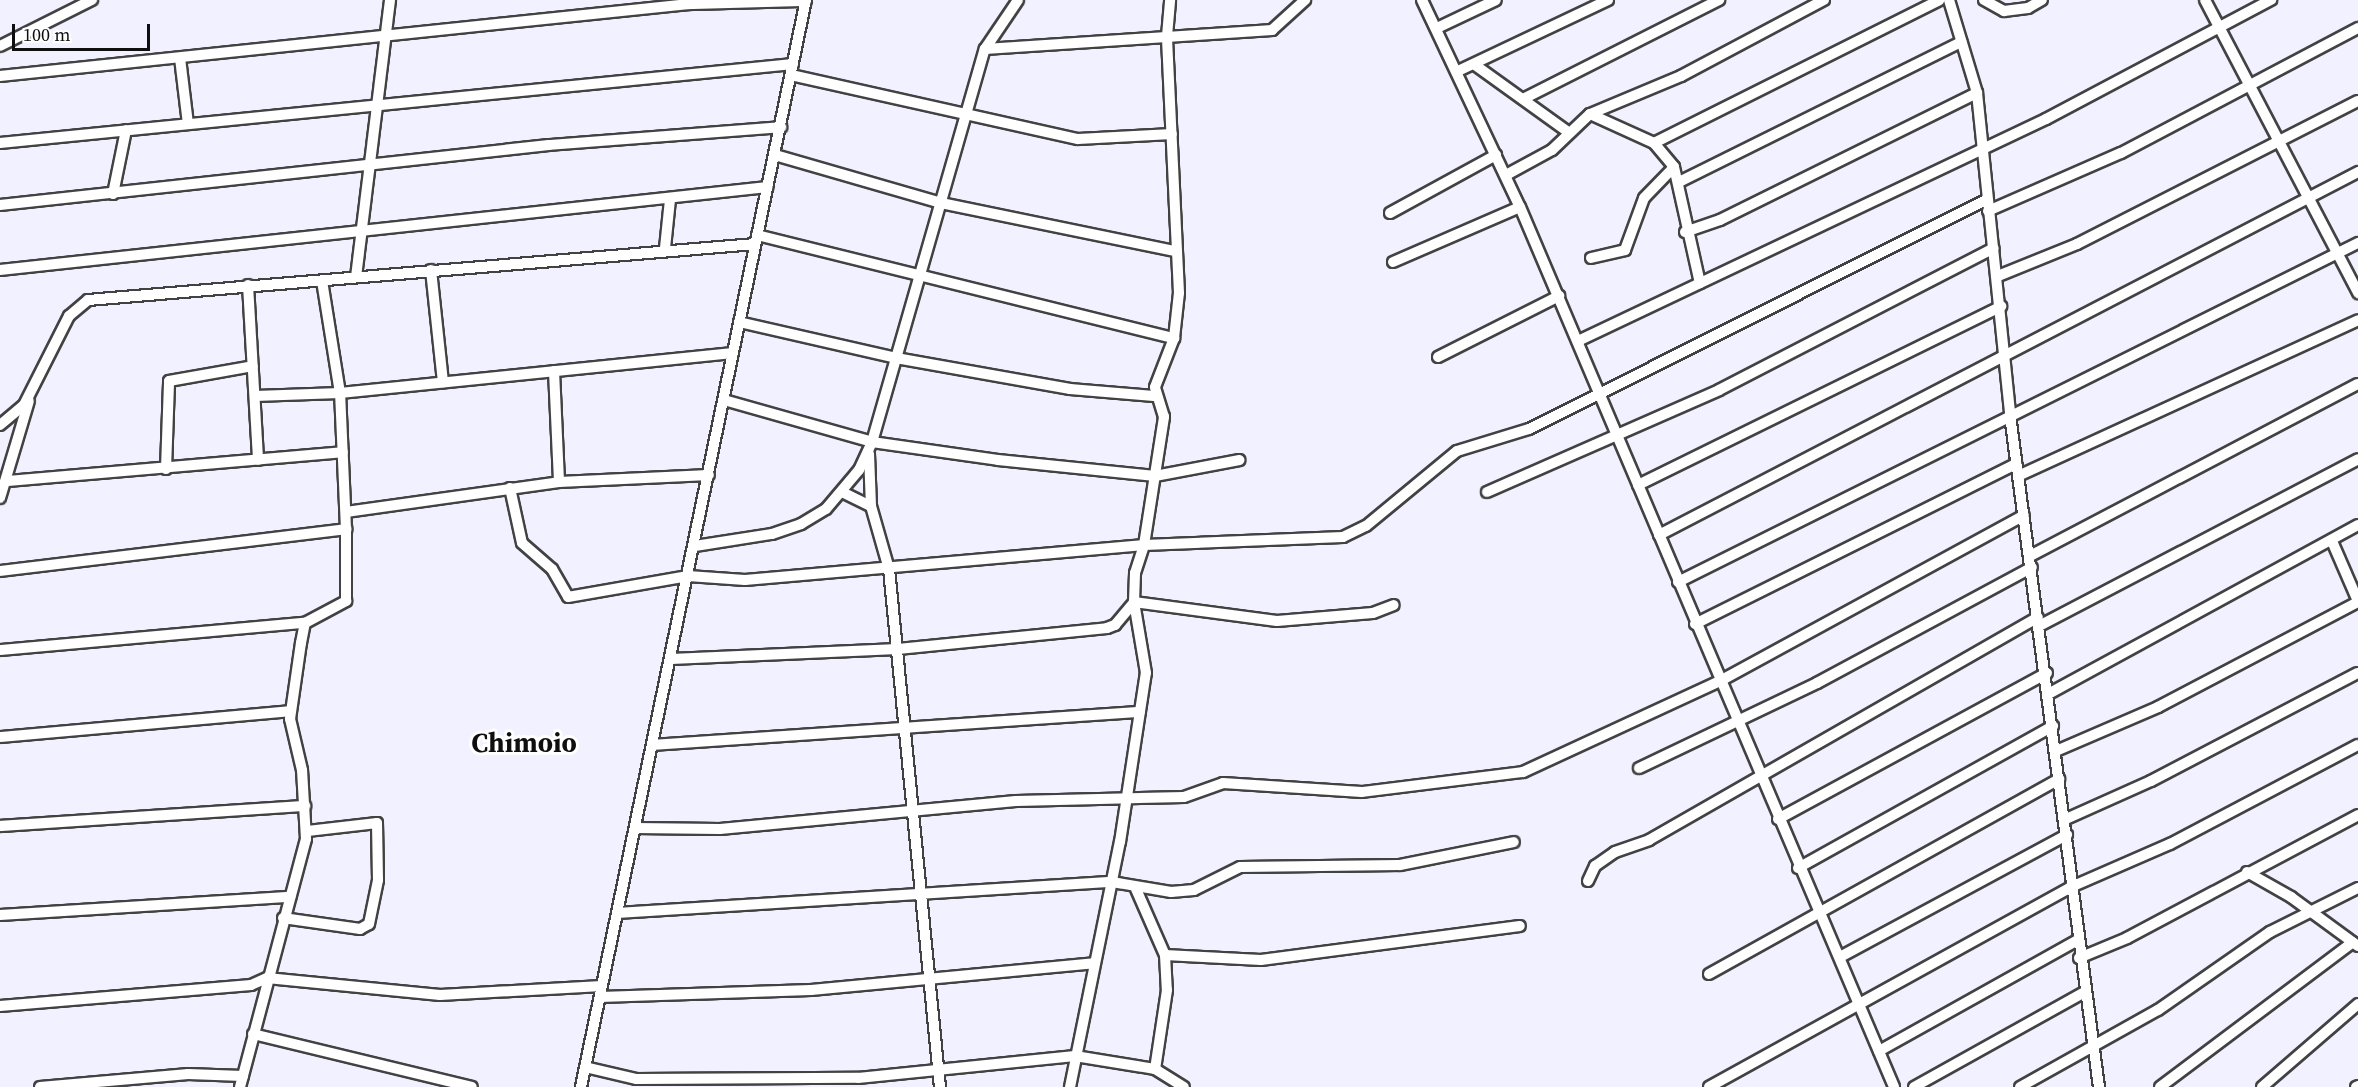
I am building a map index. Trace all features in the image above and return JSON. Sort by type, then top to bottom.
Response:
[{"type":"street","points":[[0,46],[92,0]]},
{"type":"street","points":[[356,277],[358,230],[370,164],[375,104],[390,0]]},
{"type":"street","points":[[694,546],[772,534],[826,509],[844,494],[870,447],[941,203],[963,115],[985,49],[1018,0]]},
{"type":"street","points":[[1070,1087],[1112,882],[1146,673],[1134,602],[1164,417],[1154,396],[1174,338],[1179,293],[1175,251],[1178,189],[1172,134],[1167,36],[1170,0]]},
{"type":"street","points":[[985,49],[1272,30],[1305,0]]},
{"type":"street","points":[[1422,0],[1458,71],[1559,296],[1798,868],[1840,957],[1894,1087]]},
{"type":"street","points":[[1437,28],[1496,0]]},
{"type":"street","points":[[1458,71],[1475,65],[1608,0]]},
{"type":"street","points":[[1523,99],[1719,0]]},
{"type":"street","points":[[1506,175],[1552,150],[1568,131],[1590,114],[1681,76],[1824,0]]},
{"type":"street","points":[[1654,143],[1938,0]]},
{"type":"street","points":[[1949,0],[1977,93],[1980,147],[1998,276],[2016,464],[2050,693],[2059,779],[2066,819],[2079,958],[2099,1087]]},
{"type":"street","points":[[1984,0],[2004,11],[2028,8],[2042,0]]},
{"type":"street","points":[[2205,0],[2247,86],[2358,293]]},
{"type":"street","points":[[1578,341],[1980,147],[2046,119],[2271,0]]},
{"type":"street","points":[[0,76],[689,4],[806,1],[581,1087]]},
{"type":"street","points":[[510,488],[522,543],[552,569],[568,597],[688,576],[745,580],[1144,545],[1354,534],[1457,451],[1529,429],[1600,392],[1987,205],[2089,169],[2358,28]]},
{"type":"street","points":[[1681,181],[1961,42]]},
{"type":"street","points":[[180,58],[188,124]]},
{"type":"street","points":[[1475,65],[1568,131]]},
{"type":"street","points":[[0,143],[375,104],[792,69],[963,115],[1078,140],[1172,134]]},
{"type":"street","points":[[1685,232],[1720,220],[1977,93]]},
{"type":"street","points":[[1998,276],[2077,244],[2358,101]]},
{"type":"street","points":[[1590,114],[1654,143],[1674,167],[1681,181],[1685,232],[1700,283]]},
{"type":"street","points":[[0,205],[370,164],[780,127]]},
{"type":"street","points":[[113,194],[126,130]]},
{"type":"street","points":[[775,154],[941,203],[1175,251]]},
{"type":"street","points":[[1390,213],[1496,155]]},
{"type":"street","points":[[1591,258],[1625,250],[1644,198],[1674,167]]},
{"type":"street","points":[[1659,535],[1803,464],[2005,354],[2358,172]]},
{"type":"street","points":[[0,270],[358,230],[670,200],[768,187]]},
{"type":"street","points":[[665,248],[670,200]]},
{"type":"street","points":[[1393,262],[1520,207]]},
{"type":"street","points":[[0,498],[7,481],[30,395],[69,316],[88,300],[756,239],[1174,338]]},
{"type":"street","points":[[1678,582],[2358,243]]},
{"type":"street","points":[[1487,492],[1826,338],[1994,248]]},
{"type":"street","points":[[431,270],[443,382]]},
{"type":"street","points":[[0,650],[305,623],[346,601],[346,512],[340,393],[322,280]]},
{"type":"street","points":[[248,285],[258,460]]},
{"type":"street","points":[[1438,357],[1559,296]]},
{"type":"street","points":[[1638,485],[2001,306]]},
{"type":"street","points":[[2018,476],[2108,440],[2358,320]]},
{"type":"street","points":[[739,322],[896,358],[1070,389],[1154,396]]},
{"type":"street","points":[[255,396],[340,393],[733,353]]},
{"type":"street","points":[[166,469],[169,381],[253,366]]},
{"type":"street","points":[[554,371],[559,482]]},
{"type":"street","points":[[1639,768],[1737,722],[2358,384]]},
{"type":"street","points":[[0,425],[30,395]]},
{"type":"street","points":[[724,400],[870,447],[1155,476],[1240,460]]},
{"type":"street","points":[[870,447],[871,506],[889,569],[898,649],[903,728],[927,980],[940,1087]]},
{"type":"street","points":[[7,481],[21,477],[166,469],[343,452]]},
{"type":"street","points":[[1588,881],[1596,866],[1615,852],[1649,840],[1758,773],[2039,622],[2358,459]]},
{"type":"street","points":[[1695,624],[2016,464]]},
{"type":"street","points":[[10,468],[21,477]]},
{"type":"street","points":[[346,512],[559,482],[709,475]]},
{"type":"street","points":[[844,494],[871,506]]},
{"type":"street","points":[[635,828],[720,829],[912,814],[1016,801],[1184,798],[1223,783],[1362,792],[1523,772],[1720,681],[2024,515]]},
{"type":"street","points":[[2050,693],[2358,525]]},
{"type":"street","points":[[0,571],[346,529]]},
{"type":"street","points":[[2056,751],[2158,707],[2358,601],[2332,541]]},
{"type":"street","points":[[1134,602],[1277,621],[1373,613],[1394,605]]},
{"type":"street","points":[[671,659],[898,649],[1107,628],[1120,620],[1134,602]]},
{"type":"street","points":[[40,1087],[188,1074],[241,1082],[307,831],[290,711],[305,623]]},
{"type":"street","points":[[1778,819],[2047,673]]},
{"type":"street","points":[[2066,819],[2151,781],[2358,673]]},
{"type":"street","points":[[0,737],[290,711]]},
{"type":"street","points":[[653,745],[1140,712]]},
{"type":"street","points":[[1798,868],[2054,726]]},
{"type":"street","points":[[1709,1087],[2071,887],[2169,844],[2358,745]]},
{"type":"street","points":[[1709,974],[1818,910],[2059,779]]},
{"type":"street","points":[[0,826],[305,806]]},
{"type":"street","points":[[2079,958],[2127,938],[2247,872],[2358,816]]},
{"type":"street","points":[[284,918],[360,929],[369,924],[378,880],[377,823],[307,831]]},
{"type":"street","points":[[1840,957],[2067,835]]},
{"type":"street","points":[[617,913],[1112,882],[1136,889],[1194,890],[1240,867],[1400,865],[1514,842]]},
{"type":"street","points":[[2160,1087],[2356,944],[2313,913],[2247,872]]},
{"type":"street","points":[[2020,1087],[2158,1010],[2270,932],[2313,913],[2358,888]]},
{"type":"street","points":[[1136,889],[1165,955],[1167,990],[1155,1069]]},
{"type":"street","points":[[0,915],[290,897]]},
{"type":"street","points":[[1165,955],[1261,960],[1520,926]]},
{"type":"street","points":[[1879,1051],[2078,940]]},
{"type":"street","points":[[0,1006],[251,985],[267,978],[440,995],[601,991],[738,995],[927,980],[1094,963]]},
{"type":"street","points":[[1914,1087],[2084,993]]},
{"type":"street","points":[[2262,1087],[2358,1004]]},
{"type":"street","points":[[253,1034],[472,1087]]},
{"type":"street","points":[[585,1067],[673,1080],[858,1078],[937,1067],[1075,1056],[1155,1069],[1184,1087]]},
{"type":"district","name":"Chimoio","points":[[524,743]]}]
